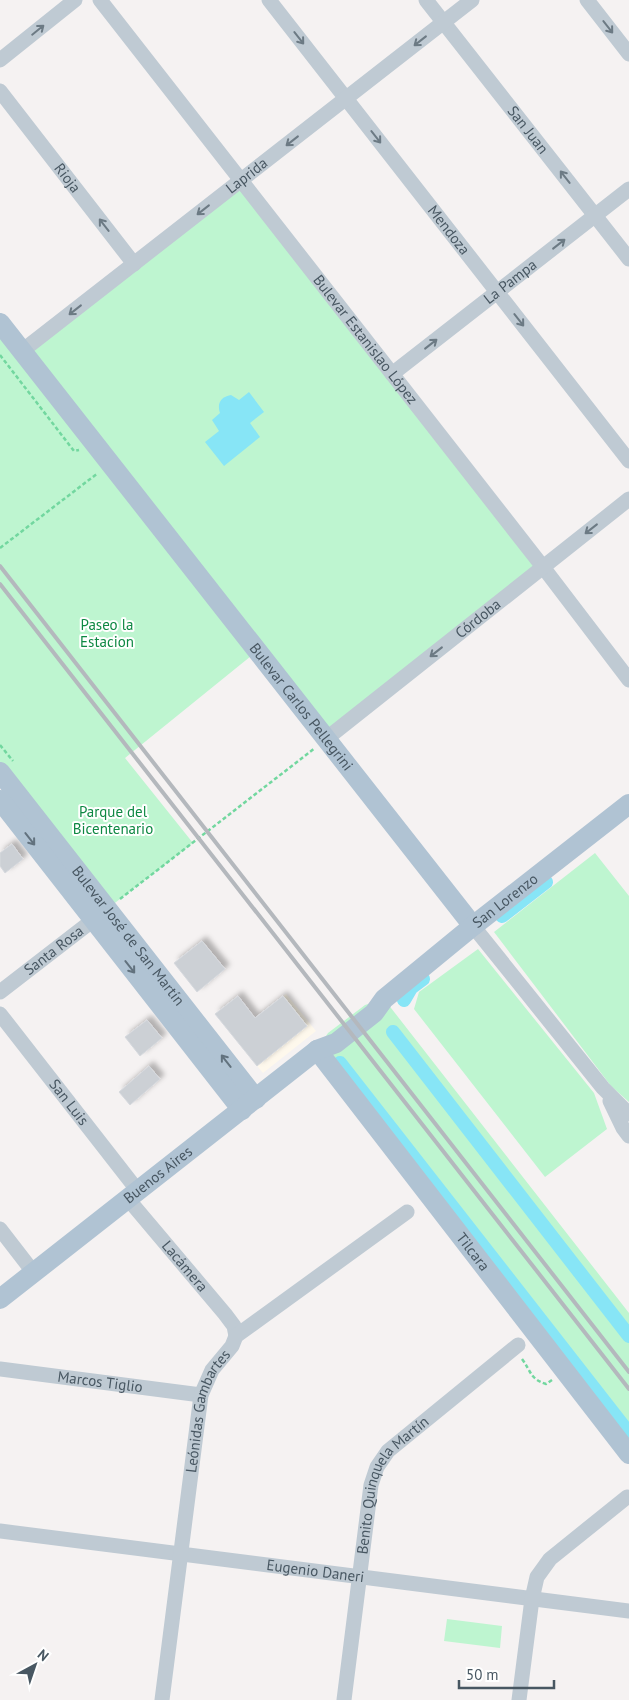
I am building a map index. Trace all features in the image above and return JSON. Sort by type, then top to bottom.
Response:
[{"type":"main road","name":"Bulevar Carlos Pellegrini","points":[[0,323],[473,926]]},
{"type":"main road","name":"Bulevar José de San Martín","points":[[0,772],[100,914],[249,1104]]},
{"type":"main road","name":"Bulevar José de San Martín","points":[[0,800],[100,914]]},
{"type":"main road","name":"San Lorenzo","points":[[355,1020],[366,1005],[384,999],[473,926],[629,804]]},
{"type":"main road","name":"Buenos Aires","points":[[0,1299],[317,1050],[328,1033],[355,1020]]},
{"type":"main road","name":"Tilcara","points":[[317,1050],[629,1454]]},
{"type":"street","points":[[0,60],[75,0]]},
{"type":"street","name":"Bulevar Estanislao López","points":[[100,0],[543,567],[629,680]]},
{"type":"street","name":"Mendoza","points":[[269,0],[629,461]]},
{"type":"street","name":"San Juan","points":[[426,0],[629,260]]},
{"type":"street","name":"Laprida","points":[[22,351],[472,0]]},
{"type":"street","points":[[587,0],[629,54]]},
{"type":"street","name":"Rioja","points":[[0,91],[134,264]]},
{"type":"street","name":"La Pampa","points":[[392,374],[629,189]]},
{"type":"street","name":"Córdoba","points":[[326,739],[629,499]]},
{"type":"street","name":"Santa Rosa","points":[[0,992],[100,914]]},
{"type":"street","name":"Bulevar Carlos Pellegrini","points":[[473,926],[603,1088],[627,1125]]},
{"type":"street","name":"San Luis","points":[[0,1014],[133,1195]]},
{"type":"street","name":"Lacámera","points":[[133,1195],[234,1326],[236,1336]]},
{"type":"street","name":"Leónidas Gambartes","points":[[162,1700],[201,1395],[212,1370],[232,1346],[236,1336],[407,1212]]},
{"type":"street","points":[[0,1229],[34,1273]]},
{"type":"street","name":"Benito Quinquela Martín","points":[[344,1700],[372,1485],[377,1467],[388,1451],[512,1349]]},
{"type":"street","name":"Marcos Tiglio","points":[[0,1369],[201,1395]]},
{"type":"street","points":[[519,1700],[532,1598],[537,1577],[550,1559],[626,1496]]},
{"type":"street","name":"Eugenio Daneri","points":[[0,1531],[629,1611]]},
{"type":"path","points":[[0,355],[74,451],[97,447]]},
{"type":"path","points":[[0,548],[110,464]]},
{"type":"path","points":[[100,914],[326,739]]},
{"type":"path","points":[[512,1349],[526,1365],[530,1374],[538,1381],[546,1384],[565,1371]]},
{"type":"shaded area","points":[[286,994],[316,1031],[263,1073],[233,1036]]},
{"type":"green space","points":[[241,180],[543,567],[326,739],[256,652],[125,758],[193,843],[107,909],[0,772],[0,323],[22,351]]},
{"type":"green space","points":[[595,853],[629,896],[629,1102],[611,1086],[494,932]]},
{"type":"green space","points":[[478,949],[594,1093],[607,1129],[545,1177],[414,1009],[419,992]]},
{"type":"green space","points":[[384,999],[629,1313],[629,1454],[317,1050],[328,1033],[365,1005]]},
{"type":"green space","points":[[447,1619],[502,1626],[500,1648],[444,1641]]},
{"type":"water","points":[[249,392],[264,412],[250,423],[260,437],[224,466],[205,442],[219,431],[212,420],[220,413],[219,404],[224,397],[231,395],[239,400]]},
{"type":"building","points":[[12,844],[23,859],[5,873],[0,866],[0,853]]},
{"type":"building","points":[[202,941],[225,969],[197,992],[174,963]]},
{"type":"building","points":[[238,996],[255,1018],[283,996],[307,1026],[257,1066],[215,1014]]},
{"type":"building","points":[[147,1020],[162,1038],[140,1056],[125,1037]]},
{"type":"building","points":[[149,1066],[160,1079],[130,1105],[119,1092]]},
{"type":"waterway","points":[[502,916],[546,882]]},
{"type":"waterway","points":[[404,1000],[411,988],[423,979]]},
{"type":"waterway","points":[[393,1032],[629,1336]]},
{"type":"waterway","points":[[340,1063],[629,1433]]},
{"type":"railway","points":[[0,566],[629,1372]]},
{"type":"railway","points":[[0,584],[629,1389]]},
{"type":"park label","name":"Paseo la Estacion","points":[[107,634]]},
{"type":"park label","name":"Parque del Bicentenario","points":[[113,820]]}]
